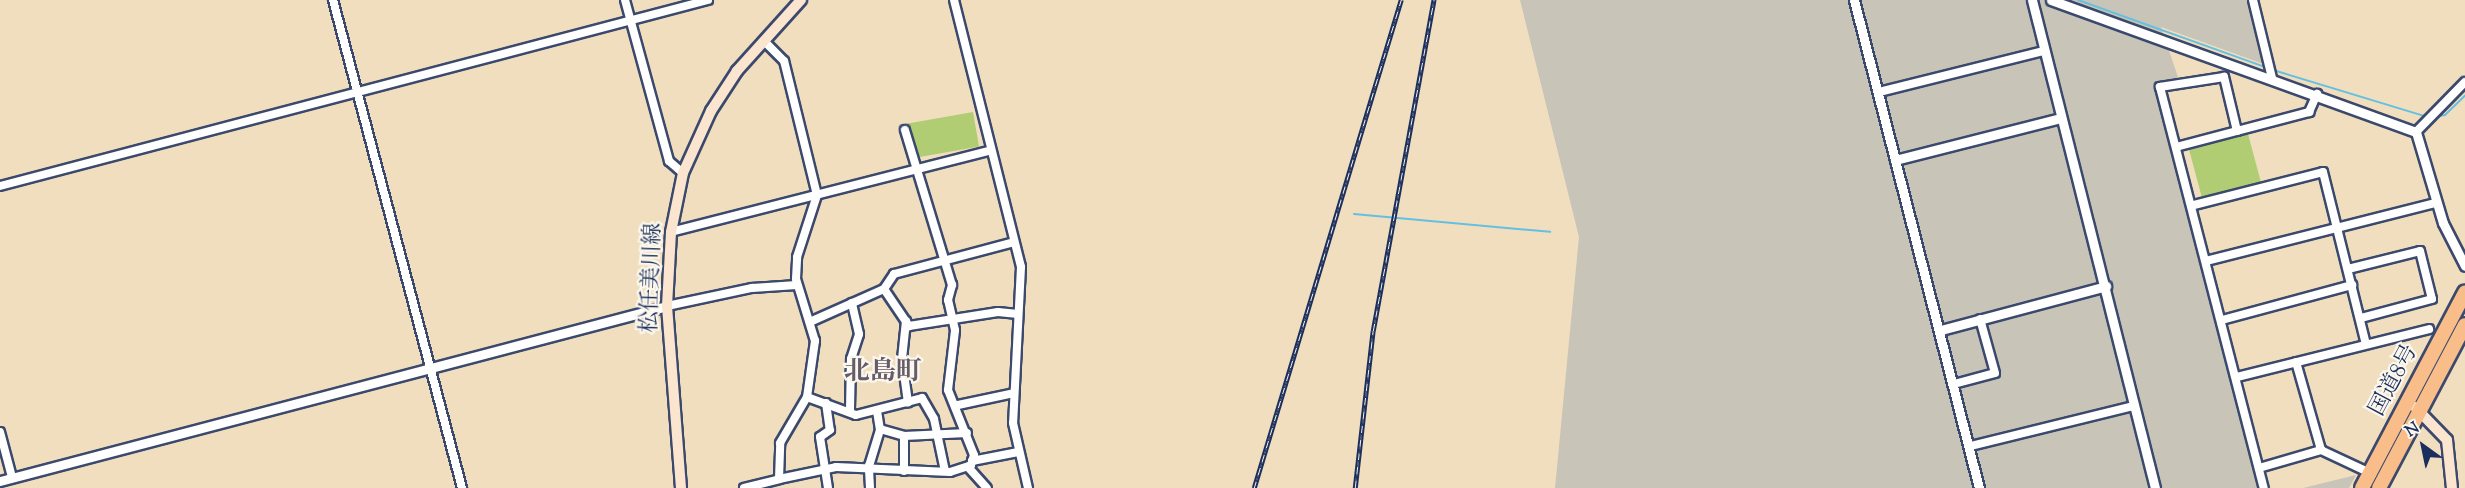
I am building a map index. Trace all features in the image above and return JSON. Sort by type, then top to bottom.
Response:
[{"type":"highway","name":"国道8号","points":[[2362,488],[2465,293]]},
{"type":"highway","name":"国道8号","points":[[2379,488],[2465,325]]},
{"type":"main road","name":"松任美川線","points":[[681,488],[668,306],[671,232],[683,173],[711,111],[764,41],[801,0]]},
{"type":"main road","points":[[2408,400],[2447,440],[2452,488]]},
{"type":"street","points":[[333,0],[462,488]]},
{"type":"street","points":[[625,0],[669,161],[683,173]]},
{"type":"street","points":[[0,186],[708,0]]},
{"type":"street","points":[[954,0],[988,151],[1021,267],[1014,393],[1018,452],[1028,488]]},
{"type":"street","points":[[1854,0],[1971,446],[1979,488]]},
{"type":"street","points":[[2032,0],[2156,488]]},
{"type":"street","points":[[2051,0],[2075,4],[2271,73],[2317,94],[2416,132]]},
{"type":"street","points":[[2253,0],[2271,73]]},
{"type":"street","points":[[764,41],[784,61],[817,195],[797,257],[797,285],[812,321],[807,397],[780,443],[779,479]]},
{"type":"street","points":[[1879,92],[2044,51]]},
{"type":"street","points":[[2237,131],[2224,77],[2160,87],[2194,205],[2264,488]]},
{"type":"street","points":[[2416,132],[2465,82]]},
{"type":"street","points":[[2176,147],[2309,112],[2317,94]]},
{"type":"street","points":[[1895,160],[2061,118]]},
{"type":"street","points":[[905,130],[915,170],[952,285],[948,390],[958,405],[967,433],[970,464],[987,488]]},
{"type":"street","points":[[2416,132],[2436,203],[2465,266]]},
{"type":"street","points":[[671,232],[988,151]]},
{"type":"street","points":[[2194,205],[2323,172],[2366,344]]},
{"type":"street","points":[[2206,261],[2436,203]]},
{"type":"street","points":[[812,321],[884,289],[894,274],[1014,242]]},
{"type":"street","points":[[2348,269],[2420,251],[2433,299],[2361,318]]},
{"type":"street","points":[[0,480],[668,306],[752,288],[797,285]]},
{"type":"street","points":[[2222,320],[2352,285]]},
{"type":"street","points":[[1941,330],[2106,286]]},
{"type":"street","points":[[884,289],[909,326],[998,312],[1018,314]]},
{"type":"street","points":[[850,410],[851,359],[859,334],[852,303]]},
{"type":"street","points":[[1954,384],[1995,373],[1980,319]]},
{"type":"street","points":[[906,321],[902,359],[908,403]]},
{"type":"street","points":[[2237,377],[2429,329]]},
{"type":"street","points":[[2296,362],[2321,450]]},
{"type":"street","points":[[958,405],[1014,393]]},
{"type":"street","points":[[807,397],[850,410],[877,411],[922,398],[937,438],[945,471]]},
{"type":"street","points":[[826,403],[831,425],[820,437],[823,471],[828,488]]},
{"type":"street","points":[[1971,446],[2134,406]]},
{"type":"street","points":[[870,488],[869,466],[880,429],[877,411]]},
{"type":"street","points":[[880,429],[904,436],[937,438],[967,433]]},
{"type":"street","points":[[0,432],[12,477]]},
{"type":"street","points":[[904,436],[904,471]]},
{"type":"street","points":[[2259,468],[2321,450],[2370,472]]},
{"type":"street","points":[[744,488],[823,471],[869,466],[904,471],[945,471],[1018,452]]},
{"type":"shaded area","points":[[1520,0],[2250,0],[2269,66],[2161,27],[2179,80],[2154,84],[2259,488],[1555,488],[1579,237]]},
{"type":"shaded area","points":[[2356,475],[2349,488],[2303,488]]},
{"type":"green space","points":[[973,112],[979,146],[914,158],[908,123]]},
{"type":"green space","points":[[2248,134],[2261,183],[2202,199],[2189,150]]},
{"type":"waterway","points":[[2078,0],[2268,68]]},
{"type":"waterway","points":[[2273,70],[2428,117]]},
{"type":"waterway","points":[[2434,117],[2445,115],[2465,96]]},
{"type":"waterway","points":[[1354,214],[1550,232]]},
{"type":"railway","points":[[1254,488],[1401,0]]},
{"type":"railway","points":[[1355,488],[1373,331],[1434,0]]},
{"type":"district","name":"北島町","points":[[883,373]]}]
